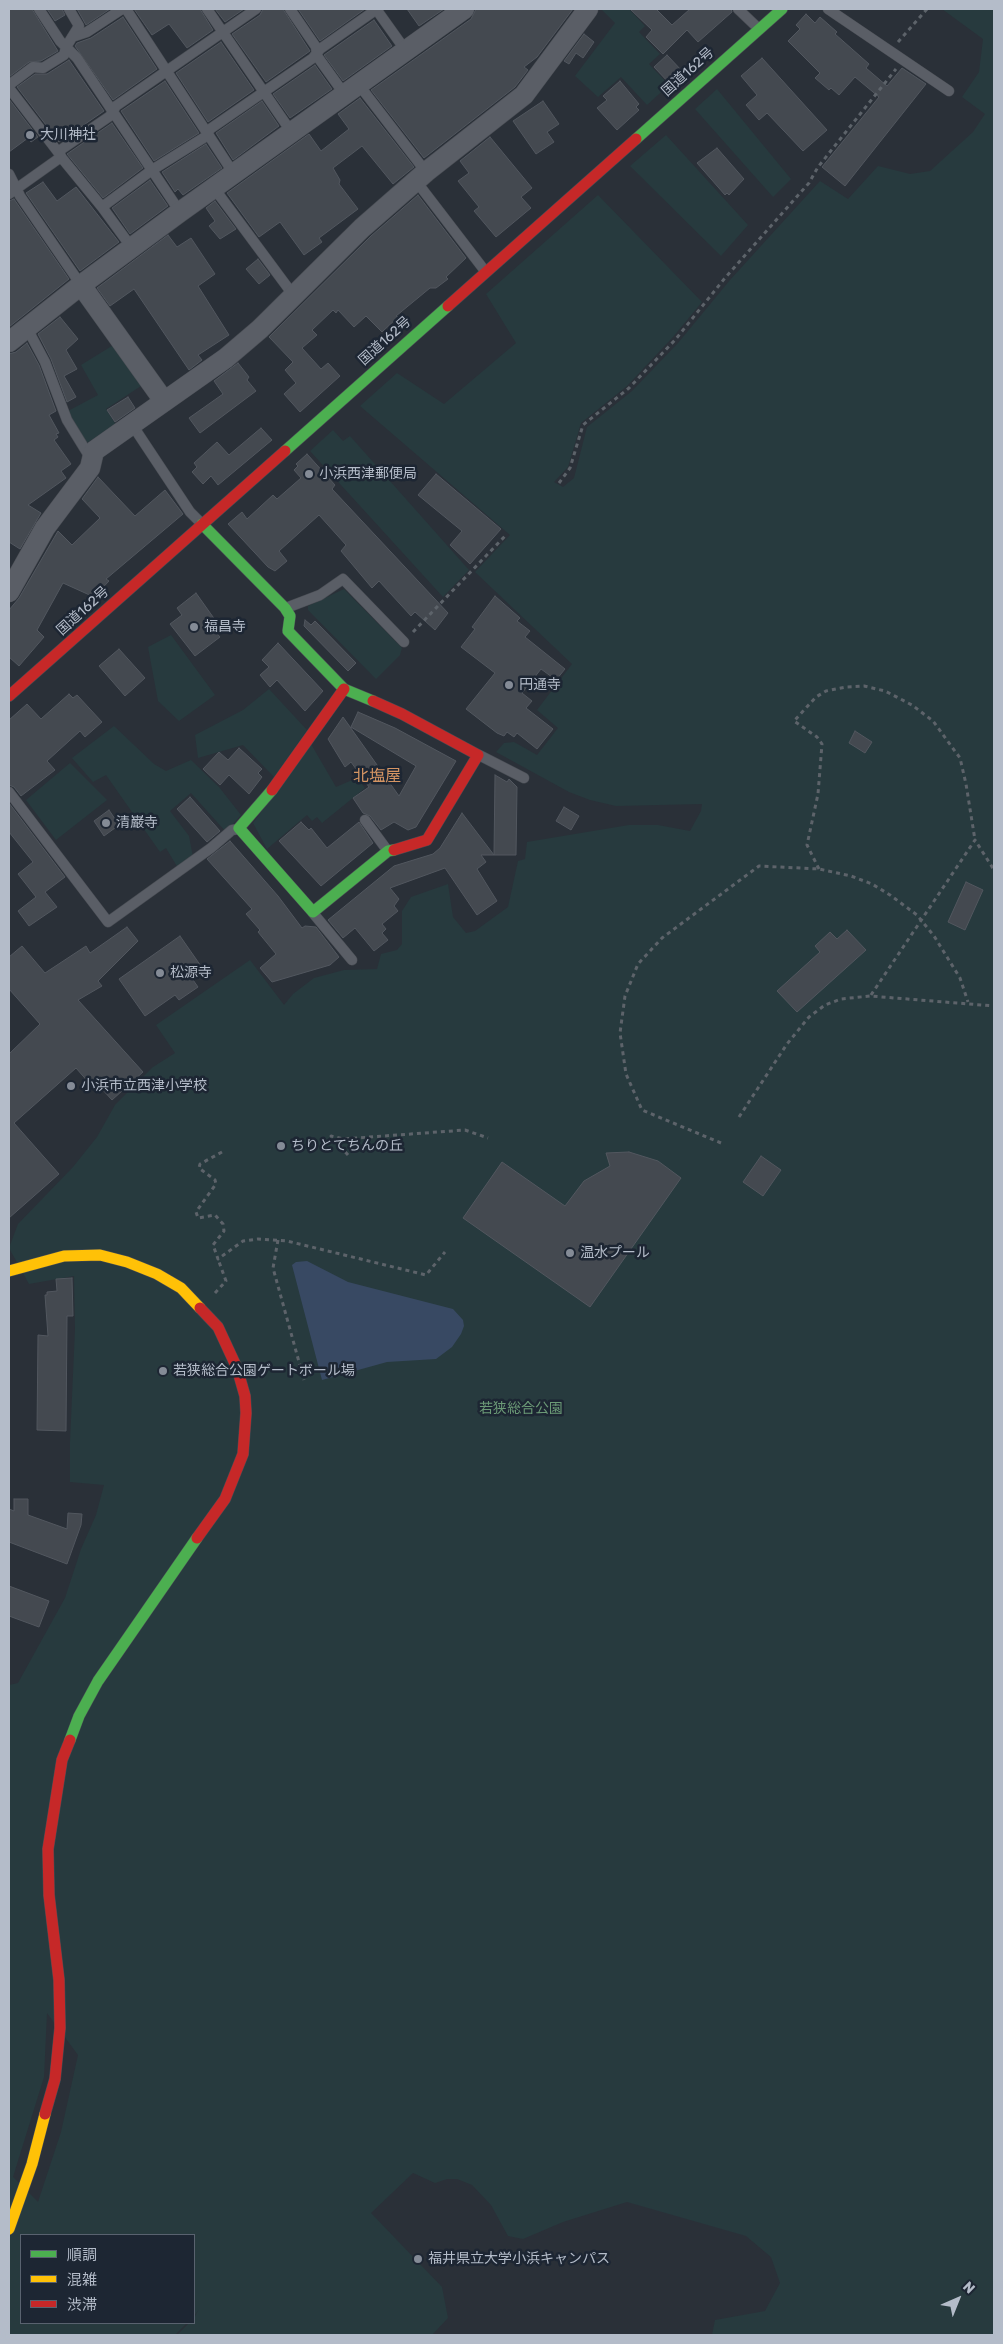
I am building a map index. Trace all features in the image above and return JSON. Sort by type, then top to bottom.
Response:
[{"type":"main road","name":"国道162号","points":[[9,696],[782,9]]},
{"type":"main road","points":[[202,524],[285,608],[290,616],[288,631],[344,689],[402,714],[478,755],[427,840],[399,850],[388,851],[312,912],[239,828],[270,793],[344,689]]},
{"type":"main road","points":[[9,1271],[25,1264],[64,1256],[100,1256],[127,1262],[157,1274],[181,1288],[218,1327],[229,1347],[245,1396],[246,1422],[243,1454],[225,1499],[144,1612],[98,1681],[79,1716],[62,1760],[48,1849],[49,1895],[58,1980],[60,2028],[55,2079],[32,2164],[9,2228]]},
{"type":"street","points":[[9,592],[45,528],[90,468],[94,451],[131,423],[226,358],[260,329],[362,228],[421,177],[524,95],[588,9]]},
{"type":"street","points":[[9,342],[81,285],[180,212],[461,10]]},
{"type":"street","points":[[81,285],[164,401]]},
{"type":"lane","points":[[39,9],[66,47],[77,58],[180,212]]},
{"type":"lane","points":[[69,9],[79,26],[66,47],[64,55],[43,68],[33,67],[9,87],[132,248]]},
{"type":"lane","points":[[72,37],[87,32],[122,9]]},
{"type":"lane","points":[[126,9],[234,174]]},
{"type":"lane","points":[[207,9],[292,133]]},
{"type":"lane","points":[[13,191],[110,116],[116,106],[256,9]]},
{"type":"lane","points":[[290,9],[316,47],[317,53],[352,90],[421,177],[486,272]]},
{"type":"lane","points":[[102,207],[152,170],[208,133],[210,129],[377,9],[406,51]]},
{"type":"lane","points":[[738,9],[759,29]]},
{"type":"lane","points":[[828,9],[949,91]]},
{"type":"lane","points":[[9,174],[13,191],[81,285]]},
{"type":"lane","points":[[214,188],[294,296]]},
{"type":"lane","points":[[27,328],[46,362],[67,420],[82,447],[92,459]]},
{"type":"lane","points":[[131,423],[190,512],[202,524]]},
{"type":"lane","points":[[285,608],[320,595],[343,579],[404,642]]},
{"type":"lane","points":[[478,755],[524,778]]},
{"type":"lane","points":[[9,792],[108,922],[211,848],[232,830],[239,828]]},
{"type":"lane","points":[[365,820],[388,851]]},
{"type":"lane","points":[[312,912],[352,960]]},
{"type":"path","points":[[890,50],[927,9]]},
{"type":"path","points":[[558,483],[570,468],[583,425],[629,388],[675,340],[725,278],[809,183],[818,168],[904,59]]},
{"type":"path","points":[[404,642],[507,534]]},
{"type":"path","points":[[818,869],[807,845],[818,794],[822,744],[817,736],[794,721],[816,697],[826,691],[864,686],[885,691],[912,705],[933,720],[960,758],[975,840],[994,870]]},
{"type":"path","points":[[870,996],[975,840]]},
{"type":"path","points":[[722,1143],[642,1110],[626,1074],[620,1033],[625,996],[638,964],[662,938],[759,866],[818,869],[851,876],[872,884],[890,895],[921,920],[947,954],[960,978],[968,1002]]},
{"type":"path","points":[[739,1117],[787,1044],[809,1017],[825,1005],[841,999],[870,996],[968,1002],[994,1006]]},
{"type":"path","points":[[348,1155],[331,1136],[343,1139],[465,1130],[488,1138]]},
{"type":"path","points":[[222,1152],[200,1164],[199,1168],[215,1180],[216,1184],[196,1212],[198,1218],[215,1215],[223,1224],[224,1231],[213,1246],[226,1281]]},
{"type":"path","points":[[218,1259],[243,1241],[278,1240],[426,1275],[445,1252]]},
{"type":"path","points":[[278,1240],[274,1268],[304,1380]]},
{"type":"green space","points":[[601,9],[629,9],[645,26],[639,32],[660,54],[649,64],[669,85],[647,105],[621,77],[598,97],[575,76],[615,23]]},
{"type":"green space","name":"若狭総合公園","points":[[942,9],[994,9],[994,2335],[712,2335],[715,2320],[765,2311],[780,2283],[771,2257],[746,2236],[627,2202],[563,2222],[523,2239],[508,2236],[491,2205],[472,2185],[457,2179],[447,2179],[435,2183],[413,2173],[371,2213],[442,2287],[448,2318],[432,2335],[177,2335],[188,2324],[195,2324],[195,2316],[199,2309],[195,2315],[195,2234],[20,2234],[20,2324],[186,2324],[175,2335],[9,2335],[9,1685],[18,1683],[65,1598],[81,1549],[96,1515],[104,1485],[70,1482],[75,1329],[74,1276],[29,1284],[9,1248],[18,1224],[73,1167],[97,1137],[115,1105],[153,1067],[175,1053],[156,1025],[250,960],[284,1005],[293,994],[314,978],[344,970],[377,969],[381,954],[397,950],[402,944],[402,911],[411,897],[448,884],[453,917],[466,933],[475,931],[508,907],[518,861],[525,859],[527,842],[629,825],[658,825],[690,831],[701,811],[702,804],[616,806],[590,800],[569,792],[496,752],[504,743],[514,742],[537,755],[558,728],[537,710],[572,664],[475,572],[510,535],[360,406],[397,373],[444,404],[516,343],[486,294],[598,195],[702,302],[673,337],[627,386],[581,423],[568,467],[554,482],[563,487],[574,478],[587,427],[632,391],[678,343],[730,280],[820,181],[848,199],[878,166],[910,174],[930,171],[973,132],[985,114],[962,97],[979,72],[983,39]],"holes":[[[47,2013],[78,2055],[61,2132],[38,2202],[13,2177],[44,2077]]]},
{"type":"green space","points":[[717,89],[791,179],[773,197],[695,109]]},
{"type":"green space","points":[[666,135],[748,225],[721,256],[630,166]]},
{"type":"green space","points":[[115,344],[144,384],[106,409],[116,425],[85,444],[68,411],[98,395],[81,365]]},
{"type":"green space","points":[[333,430],[343,441],[350,436],[469,570],[443,597],[310,451]]},
{"type":"green space","points":[[344,589],[402,648],[400,655],[376,679],[308,610],[308,606]]},
{"type":"green space","points":[[171,635],[215,695],[179,721],[158,701],[148,647]]},
{"type":"green space","points":[[269,689],[307,730],[274,777],[243,745],[198,758],[195,735],[243,710]]},
{"type":"green space","points":[[114,726],[154,764],[166,771],[191,760],[219,787],[241,815],[226,832],[191,793],[170,811],[189,836],[193,857],[178,868],[166,848],[160,852],[106,775],[93,782],[72,758]]},
{"type":"green space","points":[[311,744],[336,787],[357,778],[365,788],[322,823],[317,817],[312,821],[307,815],[267,849],[253,823]]},
{"type":"green space","points":[[70,763],[107,800],[56,840],[26,800]]},
{"type":"water","points":[[307,1261],[348,1282],[453,1309],[463,1320],[464,1326],[461,1334],[452,1347],[436,1359],[387,1362],[322,1380],[292,1265],[296,1262]]},
{"type":"building","points":[[9,9],[32,9],[58,51],[41,61],[29,62],[9,77]]},
{"type":"building","points":[[47,9],[62,9],[65,15],[55,21]]},
{"type":"building","points":[[77,9],[110,9],[86,25]]},
{"type":"building","points":[[134,9],[200,9],[213,30],[187,48],[169,24],[152,35]]},
{"type":"building","points":[[215,9],[244,9],[225,22]]},
{"type":"building","points":[[263,9],[283,9],[310,51],[266,82],[232,34],[260,15]]},
{"type":"building","points":[[298,9],[365,9],[320,41]]},
{"type":"building","points":[[407,9],[444,9],[419,26]]},
{"type":"building","points":[[476,9],[573,9],[537,57],[524,67],[528,70],[515,87],[424,158],[371,90],[471,19]]},
{"type":"building","points":[[630,9],[656,9],[672,25],[690,9],[731,9],[732,12],[698,42],[687,30],[663,54],[646,37],[652,30]]},
{"type":"building","points":[[806,14],[815,23],[820,17],[837,32],[835,34],[869,64],[866,68],[887,86],[902,68],[926,84],[845,186],[822,167],[879,97],[855,77],[839,95],[831,88],[829,90],[815,78],[820,73],[788,41],[800,29],[796,25]]},
{"type":"building","points":[[123,17],[157,69],[113,100],[75,46],[77,43],[91,38]]},
{"type":"building","points":[[374,20],[392,46],[343,81],[324,55]]},
{"type":"building","points":[[584,34],[594,42],[583,58],[576,53],[569,64],[564,61]]},
{"type":"building","points":[[221,42],[254,90],[208,122],[176,73]]},
{"type":"building","points":[[667,55],[683,72],[670,84],[654,67]]},
{"type":"building","points":[[762,58],[827,130],[803,151],[767,113],[759,120],[746,105],[757,95],[741,76]]},
{"type":"building","points":[[69,60],[104,111],[59,142],[17,87],[35,74],[47,74]]},
{"type":"building","points":[[315,65],[332,89],[290,118],[273,94]]},
{"type":"building","points":[[165,81],[199,133],[154,161],[121,111]]},
{"type":"building","points":[[620,81],[639,104],[636,107],[639,110],[617,130],[597,108],[607,100],[603,96]]},
{"type":"building","points":[[360,98],[414,167],[393,184],[362,146],[333,168],[340,180],[339,184],[358,209],[319,238],[322,242],[304,255],[280,222],[259,237],[227,193],[309,134],[321,151],[349,129],[338,114]]},
{"type":"building","points":[[9,99],[38,137],[31,142],[28,138],[9,152]]},
{"type":"building","points":[[262,101],[279,126],[233,160],[216,133]]},
{"type":"building","points":[[543,101],[559,124],[547,132],[554,142],[536,154],[513,121]]},
{"type":"building","points":[[112,123],[143,168],[103,198],[67,154]]},
{"type":"building","points":[[490,137],[532,188],[521,197],[531,208],[496,237],[474,211],[479,207],[458,181],[469,173],[460,161]]},
{"type":"building","points":[[206,144],[222,168],[183,195],[178,189],[175,192],[162,172]]},
{"type":"building","points":[[717,148],[744,179],[729,195],[727,193],[725,195],[697,163]]},
{"type":"building","points":[[150,180],[168,206],[130,234],[112,208]]},
{"type":"building","points":[[43,182],[57,201],[76,187],[119,242],[80,271],[26,193]]},
{"type":"building","points":[[418,195],[466,258],[446,277],[448,279],[436,288],[430,288],[396,316],[398,317],[382,332],[366,316],[354,327],[338,310],[336,313],[333,310],[312,330],[317,335],[302,348],[321,369],[328,363],[340,376],[300,412],[284,394],[296,383],[285,370],[293,362],[269,337],[371,236]]},
{"type":"building","points":[[14,199],[69,279],[9,327],[9,201]]},
{"type":"building","points":[[215,201],[236,229],[220,239],[209,226],[215,221],[206,208]]},
{"type":"building","points":[[168,235],[177,247],[191,238],[215,274],[198,286],[229,335],[198,355],[202,360],[189,370],[134,289],[110,306],[97,288]]},
{"type":"building","points":[[258,259],[270,275],[259,284],[246,269]]},
{"type":"building","points":[[60,317],[78,339],[66,350],[77,369],[64,376],[76,397],[67,402],[51,359],[38,334]]},
{"type":"building","points":[[27,343],[39,365],[56,411],[49,415],[59,433],[56,434],[58,437],[54,440],[71,464],[61,471],[66,478],[28,505],[41,513],[20,549],[9,542],[9,354],[16,352]]},
{"type":"building","points":[[238,363],[249,377],[247,380],[256,391],[200,433],[189,418],[223,394],[214,381]]},
{"type":"building","points":[[128,397],[135,408],[115,422],[107,410]]},
{"type":"building","points":[[261,428],[272,440],[218,485],[211,476],[203,484],[192,472],[197,467],[194,463],[217,442],[229,455]]},
{"type":"building","points":[[307,454],[335,485],[332,489],[448,613],[435,630],[415,612],[411,616],[379,581],[372,588],[341,551],[346,545],[319,515],[279,551],[287,561],[275,571],[268,567],[228,524],[242,512],[247,519],[273,495],[277,499],[301,478],[294,470],[298,466],[296,464]]},
{"type":"building","points":[[436,474],[501,529],[470,564],[450,545],[462,531],[418,495]]},
{"type":"building","points":[[98,477],[135,516],[165,490],[183,514],[106,579],[109,581],[94,597],[63,583],[37,630],[44,637],[19,666],[9,657],[9,610],[19,598],[58,531],[72,545],[100,518],[82,499]]},
{"type":"building","name":"福昌寺","points":[[196,593],[218,624],[213,629],[220,637],[195,656],[170,624],[182,615],[177,608]]},
{"type":"building","name":"円通寺","points":[[495,596],[520,618],[517,621],[530,631],[525,637],[565,669],[556,680],[541,669],[522,693],[532,701],[526,708],[553,729],[537,749],[517,733],[514,737],[507,732],[504,736],[497,733],[466,709],[495,673],[461,647],[475,629],[472,627]]},
{"type":"building","points":[[305,620],[311,625],[315,621],[356,663],[348,671],[304,626]]},
{"type":"building","points":[[278,643],[323,691],[305,711],[277,680],[270,687],[260,675],[269,667],[262,660]]},
{"type":"building","points":[[119,649],[145,678],[125,696],[99,666]]},
{"type":"building","points":[[69,694],[73,698],[77,695],[102,722],[85,737],[80,731],[47,761],[55,770],[21,796],[14,787],[9,785],[9,720],[27,704],[41,719]]},
{"type":"building","points":[[358,712],[395,728],[456,761],[416,827],[408,830],[394,822],[381,830],[370,816],[363,813],[353,798],[369,787],[351,762],[345,767],[328,739],[343,717],[399,796],[416,766],[351,727]]},
{"type":"building","points":[[855,731],[872,742],[865,753],[849,743]]},
{"type":"building","points":[[239,748],[262,769],[258,773],[262,777],[249,794],[229,775],[220,785],[203,769],[219,752],[228,760]]},
{"type":"building","points":[[495,775],[507,782],[509,779],[517,787],[516,855],[494,855]]},
{"type":"building","points":[[190,797],[220,831],[207,842],[177,809]]},
{"type":"building","points":[[9,803],[65,877],[45,892],[57,907],[29,926],[18,911],[36,897],[18,874],[33,862],[9,832]]},
{"type":"building","points":[[564,807],[579,816],[571,830],[556,821]]},
{"type":"building","name":"清巌寺","points":[[109,810],[119,825],[104,836],[94,821]]},
{"type":"building","points":[[462,813],[494,855],[481,855],[486,862],[477,869],[497,901],[477,915],[445,868],[390,888],[399,899],[394,906],[398,911],[382,924],[386,929],[382,933],[388,940],[374,951],[355,928],[343,938],[328,920],[394,866],[433,854],[440,848]]},
{"type":"building","points":[[301,822],[309,830],[311,828],[327,848],[359,822],[373,843],[321,886],[279,841]]},
{"type":"building","points":[[230,841],[278,896],[302,928],[305,926],[316,927],[339,957],[330,965],[272,982],[260,968],[276,954],[258,932],[260,930],[246,914],[252,909],[207,859]]},
{"type":"building","points":[[966,882],[983,890],[965,930],[948,922]]},
{"type":"building","points":[[127,927],[138,941],[98,981],[102,986],[78,1000],[143,1072],[112,1100],[101,1088],[97,1092],[76,1068],[14,1123],[59,1174],[9,1218],[9,1054],[40,1024],[9,989],[9,957],[22,946],[45,973],[86,946],[90,953]]},
{"type":"building","points":[[847,930],[866,950],[797,1012],[777,991],[820,952],[815,946],[830,932],[837,939]]},
{"type":"building","name":"松源寺","points":[[180,936],[203,969],[191,977],[198,987],[179,1000],[175,995],[145,1016],[119,979]]},
{"type":"building","name":"温水プール","points":[[629,1152],[658,1161],[681,1178],[590,1307],[463,1218],[502,1162],[565,1206],[584,1181],[610,1166],[606,1153]]},
{"type":"building","points":[[761,1156],[781,1170],[763,1196],[743,1182]]},
{"type":"building","points":[[72,1278],[73,1316],[67,1316],[66,1431],[37,1430],[38,1335],[48,1336],[45,1295],[47,1295],[47,1292],[57,1291],[56,1279]]},
{"type":"building","points":[[14,1499],[28,1499],[28,1515],[67,1529],[68,1513],[82,1514],[81,1525],[67,1564],[9,1542],[9,1509],[14,1511]]},
{"type":"building","points":[[9,1586],[49,1601],[39,1627],[9,1616]]},
{"type":"traffic: fast","points":[[636,139],[782,9]]},
{"type":"traffic: fast","points":[[285,451],[448,306]]},
{"type":"traffic: fast","points":[[202,524],[285,608],[290,616],[288,631],[344,689],[373,701]]},
{"type":"traffic: fast","points":[[272,790],[239,828],[313,912],[388,851],[394,850]]},
{"type":"traffic: fast","points":[[70,1740],[79,1716],[98,1681],[197,1538]]},
{"type":"traffic: slow","points":[[9,1271],[64,1256],[100,1255],[127,1262],[157,1274],[181,1288],[200,1308]]},
{"type":"traffic: slow","points":[[9,2229],[32,2164],[45,2114]]},
{"type":"traffic: jam","points":[[448,306],[636,139]]},
{"type":"traffic: jam","points":[[9,696],[285,451]]},
{"type":"traffic: jam","points":[[272,790],[344,689]]},
{"type":"traffic: jam","points":[[373,701],[402,714],[478,755],[427,840],[394,850]]},
{"type":"traffic: jam","points":[[197,1538],[225,1499],[243,1454],[246,1413],[245,1396],[237,1368],[218,1327],[200,1308]]},
{"type":"traffic: jam","points":[[45,2114],[55,2079],[60,2028],[59,1980],[49,1895],[48,1849],[62,1760],[70,1740]]},
{"type":"place","name":"大川神社","points":[[30,135]]},
{"type":"place","name":"小浜西津郵便局","points":[[309,474]]},
{"type":"place","name":"福昌寺","points":[[194,627]]},
{"type":"place","name":"円通寺","points":[[509,685]]},
{"type":"place","name":"清巌寺","points":[[106,823]]},
{"type":"place","name":"松源寺","points":[[160,973]]},
{"type":"place","name":"小浜市立西津小学校","points":[[71,1086]]},
{"type":"place","name":"ちりとてちんの丘","points":[[281,1146]]},
{"type":"place","name":"温水プール","points":[[570,1253]]},
{"type":"place","name":"若狭総合公園ゲートボール場","points":[[163,1371]]},
{"type":"place","name":"福井県立大学小浜キャンパス","points":[[418,2259]]},
{"type":"district","name":"北塩屋","points":[[377,776]]}]
